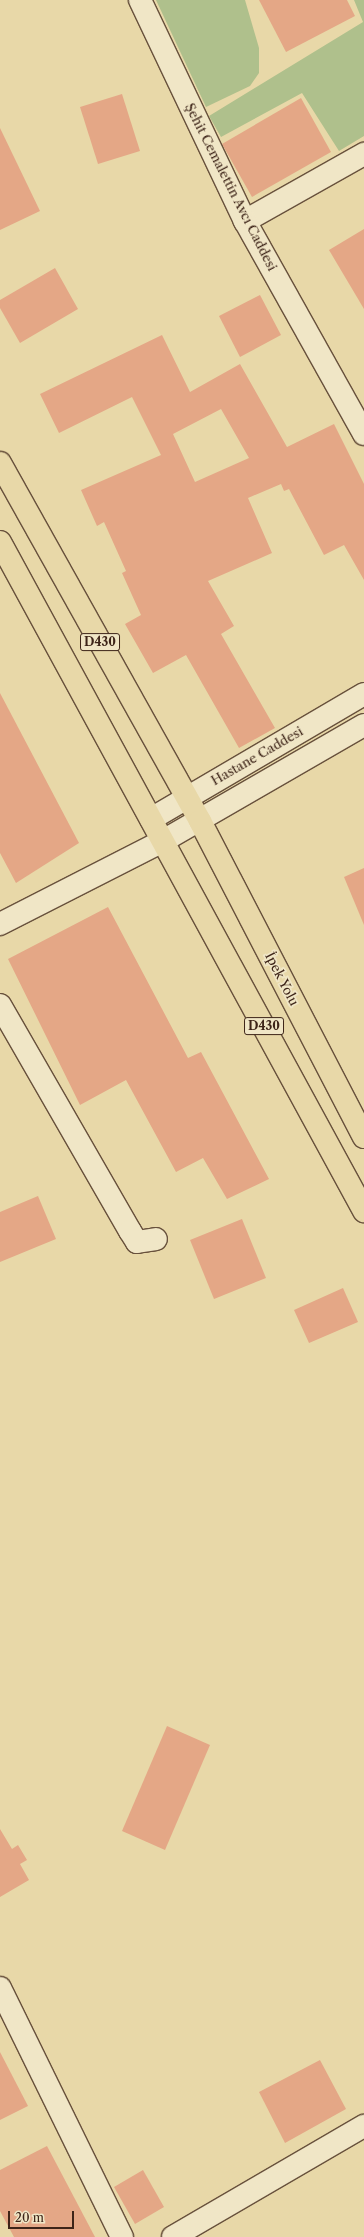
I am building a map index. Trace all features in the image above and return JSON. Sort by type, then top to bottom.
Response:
[{"type":"highway","name":"D430","points":[[0,463],[200,821]]},
{"type":"highway","name":"D430","points":[[0,542],[364,1211]]},
{"type":"highway","name":"İpek Yolu","points":[[200,821],[364,1137]]},
{"type":"street","name":"Şehit Cemalettin Avcı Caddesi","points":[[140,0],[244,221],[364,434]]},
{"type":"street","points":[[244,221],[364,154]]},
{"type":"street","name":"Hastane Caddesi","points":[[151,819],[186,797],[364,694]]},
{"type":"street","name":"Hastane Caddesi","points":[[0,924],[200,821],[364,725]]},
{"type":"street","points":[[0,1005],[137,1242],[156,1240]]},
{"type":"street","points":[[0,1988],[122,2237]]},
{"type":"street","points":[[173,2237],[364,2126]]},
{"type":"green space","points":[[156,0],[245,0],[259,48],[259,73],[250,86],[206,107]]},
{"type":"green space","points":[[354,0],[364,0],[364,136],[339,151],[302,93],[221,137],[209,116],[363,22]]},
{"type":"building","points":[[259,0],[347,0],[355,16],[286,52]]},
{"type":"building","points":[[122,94],[140,151],[98,164],[80,107]]},
{"type":"building","points":[[301,98],[331,152],[252,197],[222,144]]},
{"type":"building","points":[[0,128],[40,211],[0,230]]},
{"type":"building","points":[[364,229],[364,309],[329,250]]},
{"type":"building","points":[[55,268],[78,309],[20,343],[0,308],[0,300]]},
{"type":"building","points":[[260,295],[281,335],[240,357],[219,316]]},
{"type":"building","points":[[162,335],[190,392],[240,364],[287,447],[334,424],[364,484],[364,580],[344,545],[324,555],[289,489],[284,491],[281,484],[248,498],[272,553],[208,581],[234,626],[221,634],[275,728],[239,748],[186,655],[153,673],[125,624],[141,615],[122,573],[126,571],[104,522],[97,526],[81,490],[161,455],[132,397],[59,433],[40,394]],"holes":[[[221,409],[249,458],[195,482],[173,434]]]},
{"type":"building","points":[[0,693],[79,843],[16,883],[0,853]]},
{"type":"building","points":[[364,868],[364,925],[344,877]]},
{"type":"building","points":[[108,907],[188,1058],[201,1052],[269,1179],[227,1199],[203,1158],[176,1172],[126,1080],[80,1105],[8,959]]},
{"type":"building","points":[[38,1196],[56,1239],[0,1262],[0,1212]]},
{"type":"building","points":[[242,1219],[266,1278],[214,1299],[190,1240]]},
{"type":"building","points":[[343,1288],[358,1322],[309,1343],[294,1310]]},
{"type":"building","points":[[167,1726],[210,1745],[165,1850],[122,1831]]},
{"type":"building","points":[[0,1829],[12,1849],[18,1845],[27,1860],[20,1864],[29,1880],[0,1897]]},
{"type":"building","points":[[0,2052],[28,2106],[0,2120]]},
{"type":"building","points":[[320,2060],[346,2109],[285,2143],[259,2092]]},
{"type":"building","points":[[47,2146],[95,2237],[14,2237],[0,2211],[0,2170]]},
{"type":"building","points":[[143,2170],[164,2207],[135,2224],[114,2187]]}]
